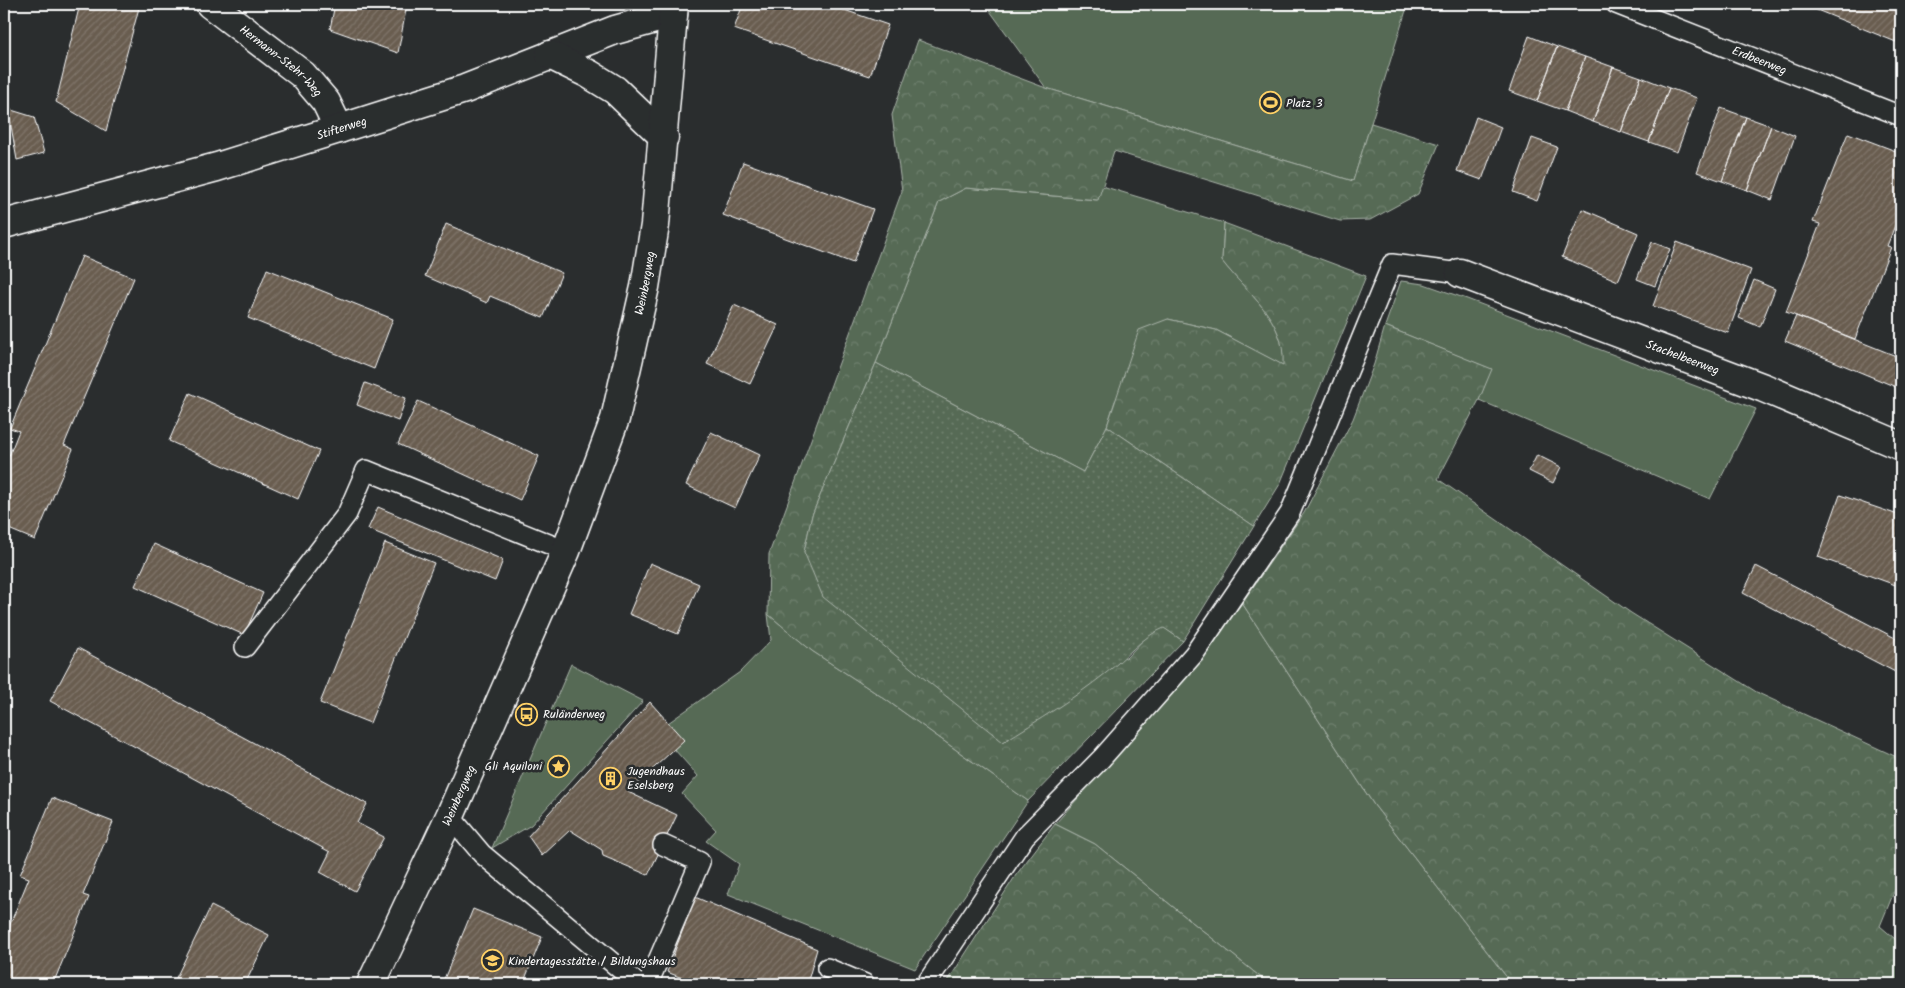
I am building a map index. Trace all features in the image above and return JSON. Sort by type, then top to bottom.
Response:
[{"type":"street","name":"Hermann-Stehr-Weg","points":[[210,4],[303,75],[326,102],[339,129]]},
{"type":"street","name":"Stifterweg","points":[[4,224],[217,167],[465,89],[674,9]]},
{"type":"street","name":"Weinbergweg","points":[[370,984],[450,816],[566,551],[615,419],[632,351],[655,225],[674,9]]},
{"type":"street","points":[[550,55],[589,74],[615,90],[664,137]]},
{"type":"street","name":"Stachelbeerweg","points":[[1460,273],[1764,388],[1901,446]]},
{"type":"lane","name":"Erdbeerweg","points":[[1616,4],[1901,116]]},
{"type":"lane","points":[[926,984],[1026,836],[1102,758],[1194,654],[1290,513],[1392,264],[1460,273]]},
{"type":"lane","points":[[245,647],[347,514],[366,470],[566,551]]},
{"type":"lane","points":[[450,816],[482,854],[638,984]]},
{"type":"lane","points":[[648,984],[700,862],[662,845]]},
{"type":"lane","points":[[827,968],[865,984]]},
{"type":"green space","name":"Platz 3","points":[[985,4],[1408,4],[1353,181],[1046,88]]},
{"type":"green space","points":[[918,40],[1046,88],[1353,181],[1371,123],[1439,144],[1418,194],[1370,220],[1340,221],[1114,151],[1098,200],[966,188],[939,202],[876,363],[812,515],[804,552],[1126,658],[1149,634],[1163,627],[1183,641],[1028,801],[882,697],[812,651],[768,614],[769,554],[902,191],[892,115]]},
{"type":"green space","points":[[1102,186],[1224,223],[1222,261],[1264,309],[1272,321],[1279,334],[1283,349],[1284,366],[1216,330],[1168,319],[1115,401],[1107,426],[1083,472],[876,363],[939,202],[966,188],[1097,200]]},
{"type":"green space","points":[[1224,223],[1366,276],[1280,484],[1254,526],[1107,426],[1139,330],[1168,319],[1216,330],[1283,365],[1282,349],[1272,321],[1254,297],[1222,261]]},
{"type":"green space","points":[[1401,281],[1424,284],[1467,299],[1756,409],[1710,499],[1479,400],[1491,369],[1385,326]]},
{"type":"green space","points":[[1385,326],[1492,369],[1479,400],[1438,479],[1631,613],[1758,693],[1901,759],[1901,875],[1880,926],[1901,944],[1901,984],[1512,984],[1374,805],[1242,603],[1304,513],[1353,419],[1374,364]]},
{"type":"green space","points":[[876,363],[1083,472],[1107,426],[1254,526],[1183,641],[1164,628],[1156,632],[1141,642],[1081,692],[1003,742],[823,597],[804,552],[812,515]]},
{"type":"green space","points":[[1242,603],[1374,805],[1512,984],[1269,984],[1095,844],[1055,824],[1191,671]]},
{"type":"green space","points":[[768,614],[812,651],[882,697],[1028,801],[915,969],[728,894],[739,864],[706,841],[716,830],[682,794],[698,776],[674,749],[668,723],[740,672],[771,640]]},
{"type":"green space","points":[[571,664],[643,701],[531,825],[492,848]]},
{"type":"green space","points":[[1055,824],[1095,844],[1269,984],[946,984],[1016,875]]},
{"type":"building","points":[[80,4],[140,4],[106,131],[56,102]]},
{"type":"building","points":[[335,4],[407,4],[398,53],[330,29]]},
{"type":"building","points":[[743,4],[827,4],[888,25],[870,76],[734,29]]},
{"type":"building","points":[[1802,4],[1901,4],[1901,44]]},
{"type":"building","points":[[1529,36],[1557,47],[1537,101],[1509,91]]},
{"type":"building","points":[[1557,47],[1585,57],[1565,111],[1537,101]]},
{"type":"building","points":[[1585,57],[1613,67],[1593,122],[1565,111]]},
{"type":"building","points":[[1613,67],[1641,77],[1621,132],[1593,122]]},
{"type":"building","points":[[1641,77],[1669,88],[1649,142],[1621,132]]},
{"type":"building","points":[[1669,88],[1697,98],[1677,152],[1649,142]]},
{"type":"building","points":[[1721,108],[1746,117],[1722,181],[1697,172]]},
{"type":"building","points":[[8,109],[34,117],[44,153],[17,160]]},
{"type":"building","points":[[1476,117],[1501,127],[1482,180],[1457,171]]},
{"type":"building","points":[[1746,117],[1771,126],[1747,190],[1722,181]]},
{"type":"building","points":[[1771,126],[1795,136],[1772,200],[1747,190]]},
{"type":"building","points":[[1848,133],[1901,153],[1901,210],[1887,246],[1891,247],[1855,339],[1786,312],[1820,224],[1813,222]]},
{"type":"building","points":[[1532,138],[1557,147],[1537,201],[1513,192]]},
{"type":"building","points":[[743,162],[873,209],[853,263],[723,215]]},
{"type":"building","points":[[1582,209],[1638,233],[1618,281],[1562,257]]},
{"type":"building","points":[[446,224],[562,273],[543,318],[490,296],[487,303],[425,276]]},
{"type":"building","points":[[1652,242],[1670,249],[1655,286],[1637,279]]},
{"type":"building","points":[[1677,242],[1751,270],[1728,333],[1653,306]]},
{"type":"building","points":[[82,256],[134,278],[64,445],[73,449],[35,540],[4,527],[4,468],[19,431],[10,428]]},
{"type":"building","points":[[267,269],[393,319],[374,369],[248,318]]},
{"type":"building","points":[[1754,280],[1775,289],[1760,327],[1739,318]]},
{"type":"building","points":[[734,305],[778,325],[750,384],[707,364]]},
{"type":"building","points":[[1796,316],[1901,358],[1901,389],[1785,341]]},
{"type":"building","points":[[365,383],[406,398],[398,421],[357,405]]},
{"type":"building","points":[[190,393],[319,451],[298,499],[169,441]]},
{"type":"building","points":[[418,401],[539,456],[520,500],[398,444]]},
{"type":"building","points":[[711,432],[760,455],[735,508],[686,485]]},
{"type":"building","points":[[1537,455],[1561,467],[1553,483],[1529,471]]},
{"type":"building","points":[[1840,495],[1901,516],[1901,587],[1818,557]]},
{"type":"building","points":[[378,507],[503,560],[495,581],[368,529]]},
{"type":"building","points":[[385,543],[434,563],[370,723],[320,703]]},
{"type":"building","points":[[154,544],[263,593],[244,635],[135,586]]},
{"type":"building","points":[[650,563],[699,584],[678,634],[629,614]]},
{"type":"building","points":[[1756,566],[1901,641],[1901,675],[1743,593]]},
{"type":"building","points":[[78,648],[367,804],[357,823],[384,837],[355,891],[320,872],[330,852],[50,701]]},
{"type":"building","name":"Jugendhaus Eselsberg","points":[[650,702],[684,740],[628,792],[677,815],[648,875],[603,856],[602,850],[570,830],[542,856],[528,836]]},
{"type":"building","points":[[52,798],[113,822],[83,895],[89,897],[53,984],[4,984],[4,939],[29,878],[20,875]]},
{"type":"building","points":[[695,897],[817,949],[807,984],[697,984],[667,972]]},
{"type":"building","points":[[211,906],[269,935],[245,984],[173,984]]},
{"type":"building","name":"Kindertagesstätte / Bildungshaus","points":[[473,909],[542,937],[523,984],[442,984]]},
{"type":"place","name":"Platz 3","points":[[1270,103]]},
{"type":"place","name":"Ruländerweg","points":[[527,714]]},
{"type":"place","name":"Gli Aquiloni","points":[[558,766]]},
{"type":"place","name":"Jugendhaus Eselsberg","points":[[611,778]]},
{"type":"place","name":"Kindertagesstätte / Bildungshaus","points":[[492,961]]}]
